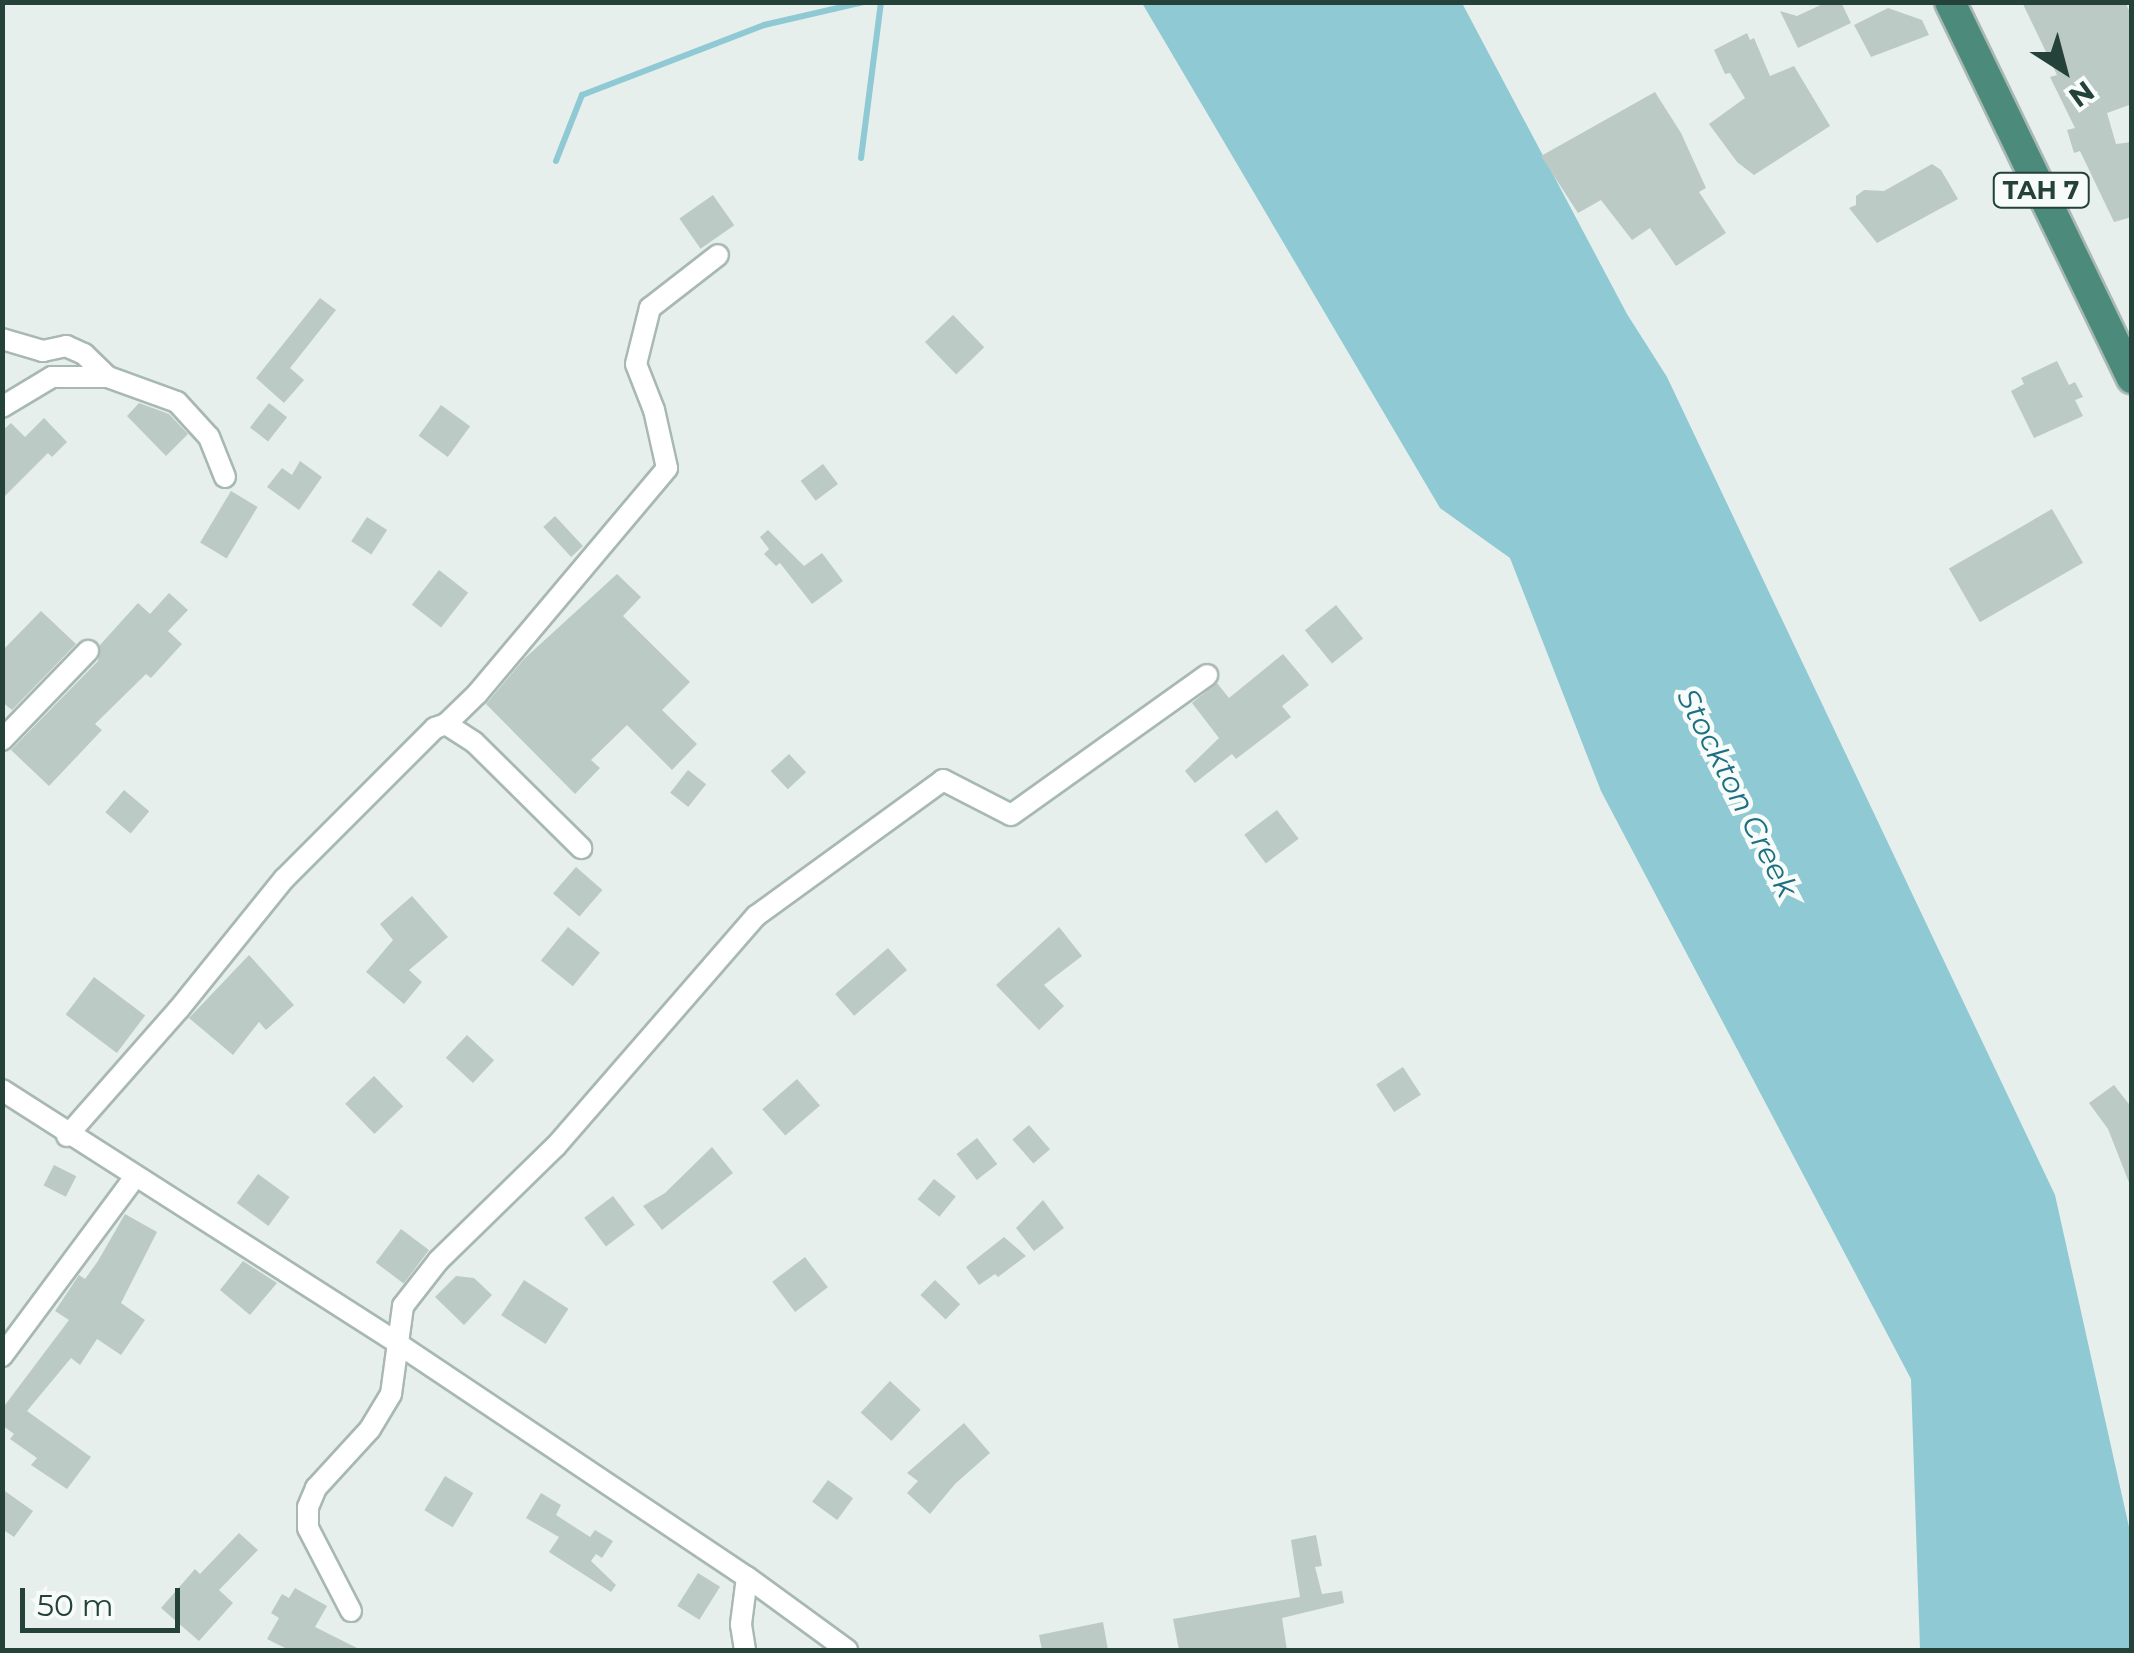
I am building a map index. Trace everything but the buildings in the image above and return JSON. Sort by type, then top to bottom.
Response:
[{"type":"highway","name":"TAH 7","points":[[1950,2],[2132,378]]},
{"type":"street","points":[[68,1136],[180,1009],[284,879],[424,736],[446,724],[477,694],[668,468],[654,410],[636,364],[650,308],[718,255]]},
{"type":"street","points":[[2,338],[43,351],[66,346],[84,354],[108,377]]},
{"type":"street","points":[[2,406],[52,376],[108,377],[177,402],[209,437],[224,477]]},
{"type":"street","points":[[2,740],[88,651]]},
{"type":"street","points":[[351,1611],[308,1528],[308,1508],[316,1488],[370,1429],[391,1394],[404,1306],[438,1260],[556,1146],[756,916],[942,780],[1011,815],[1208,676]]},
{"type":"street","points":[[446,724],[474,742],[581,848]]},
{"type":"street","points":[[2,1090],[68,1136],[398,1343],[747,1577],[848,1650]]},
{"type":"street","points":[[2,1356],[134,1178]]},
{"type":"street","points":[[744,1650],[742,1624],[747,1577]]},
{"type":"water","name":"Stockton Creek","points":[[1142,3],[1462,3],[1627,314],[1667,377],[2055,1195],[2131,1536],[2131,1650],[1920,1650],[1911,1379],[1601,791],[1510,558],[1440,508]]},
{"type":"waterway","points":[[556,161],[582,95],[764,25],[864,2]]},
{"type":"waterway","points":[[861,158],[881,2]]}]
